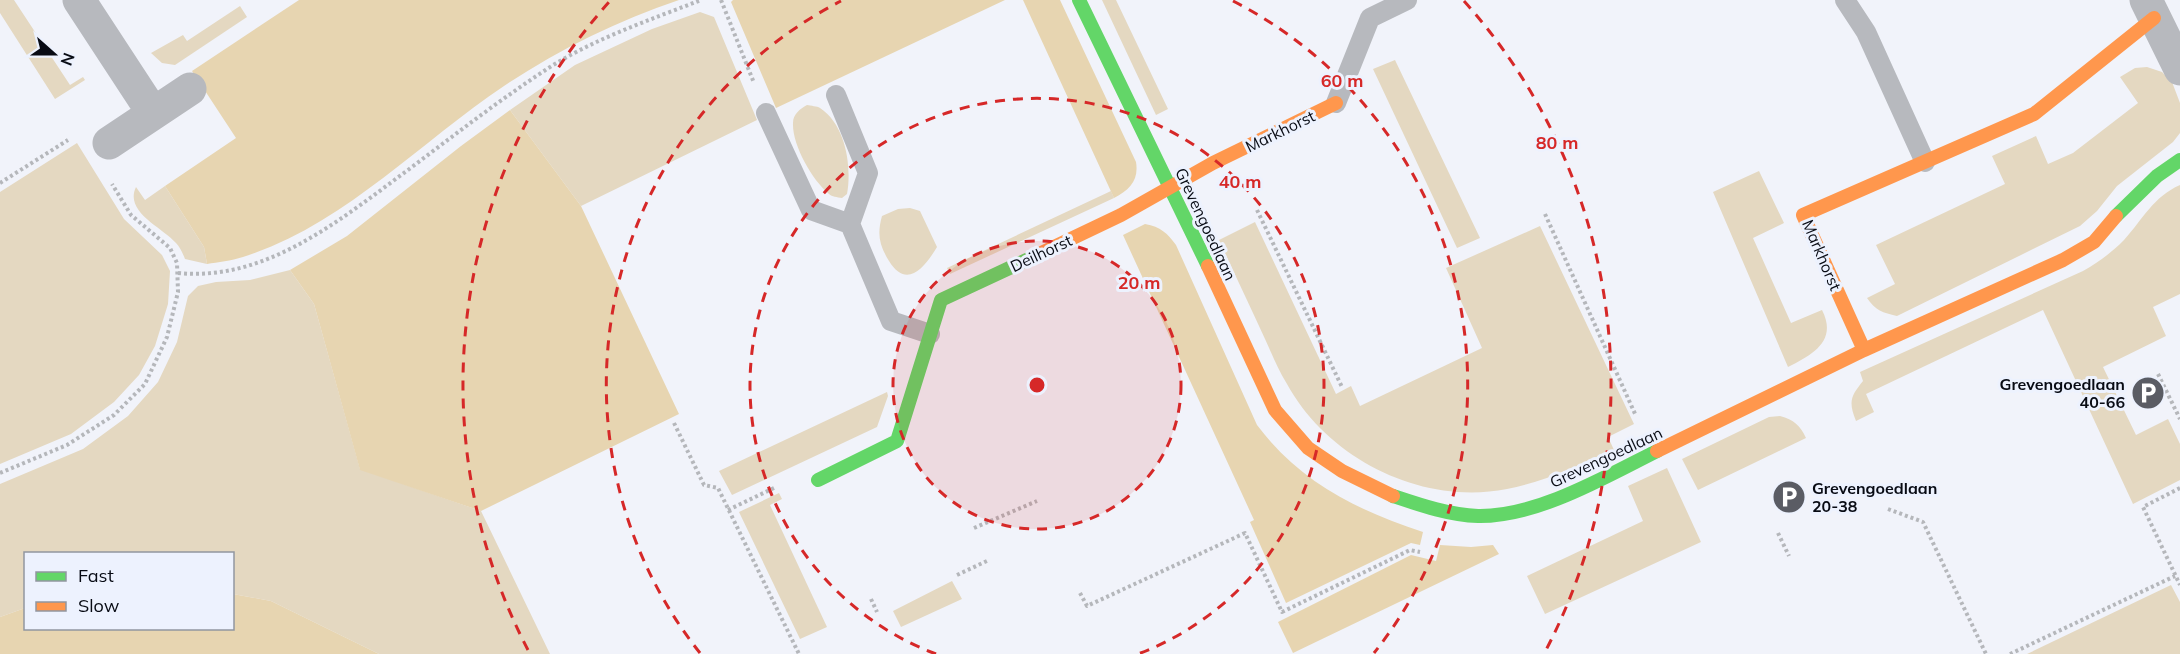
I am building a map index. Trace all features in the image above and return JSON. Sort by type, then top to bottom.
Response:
[{"type":"street","points":[[79,0],[153,113]]},
{"type":"street","name":"Grevengoedlaan","points":[[1079,0],[1171,187],[1275,410],[1308,448],[1342,471],[1385,494],[1437,510],[1478,516],[1516,512],[1559,500],[1864,350],[2063,260],[2094,242],[2128,203],[2157,176],[2180,160]]},
{"type":"street","points":[[2150,9],[2180,69]]},
{"type":"street","name":"Markhorst","points":[[1864,350],[1803,215],[2034,114],[2150,9]]},
{"type":"street","points":[[101,149],[190,89]]},
{"type":"street","name":"Markhorst","points":[[1171,187],[1213,163],[1336,103]]},
{"type":"street","name":"Deilhorst","points":[[818,480],[897,441],[941,300],[1121,215],[1171,187]]},
{"type":"lane","name":"Markhorst","points":[[1336,103],[1370,18],[1407,0]]},
{"type":"lane","points":[[1845,0],[1866,32],[1925,162]]},
{"type":"lane","points":[[836,95],[868,173],[850,224],[891,321],[930,334]]},
{"type":"lane","points":[[766,113],[811,210],[850,224]]},
{"type":"path","points":[[177,273],[198,275],[231,271],[285,252],[351,212],[546,69],[613,34],[701,0]]},
{"type":"path","points":[[721,0],[766,113]]},
{"type":"path","points":[[0,183],[78,133],[101,149],[131,215],[170,248],[177,263],[178,292],[167,337],[145,384],[114,415],[67,445],[0,473]]},
{"type":"path","points":[[1257,210],[1342,387]]},
{"type":"path","points":[[1545,214],[1653,453]]},
{"type":"path","points":[[2158,374],[2180,419]]},
{"type":"path","points":[[675,423],[704,485],[718,488],[799,654]]},
{"type":"path","points":[[728,510],[794,478],[818,480]]},
{"type":"path","points":[[2180,488],[2143,507],[2180,585]]},
{"type":"path","points":[[974,528],[1037,501]]},
{"type":"path","points":[[1888,509],[1923,522],[1986,654]]},
{"type":"path","points":[[1080,593],[1087,606],[1245,533],[1282,612],[1410,550],[1427,554],[1437,510]]},
{"type":"path","points":[[1778,533],[1789,556]]},
{"type":"path","points":[[957,575],[990,560]]},
{"type":"path","points":[[2010,654],[2175,576]]},
{"type":"path","points":[[871,599],[877,612]]},
{"type":"shaded area","points":[[0,0],[14,0],[70,85],[83,77],[85,80],[55,99],[0,13]]},
{"type":"shaded area","points":[[299,0],[679,0],[611,27],[524,73],[472,108],[379,181],[314,225],[279,243],[243,257],[207,264],[204,247],[165,186],[236,138],[192,71]]},
{"type":"shaded area","points":[[733,0],[1005,0],[776,108],[731,2]]},
{"type":"shaded area","points":[[1023,0],[1060,0],[1136,162],[1136,174],[1132,184],[1125,192],[1114,198]]},
{"type":"shaded area","points":[[1102,0],[1116,0],[1168,109],[1156,115]]},
{"type":"shaded area","points":[[240,6],[247,17],[175,65],[162,63],[151,53],[183,35],[187,41]]},
{"type":"shaded area","points":[[700,12],[714,17],[757,120],[581,206],[510,110],[575,65],[652,29]]},
{"type":"shaded area","points":[[1395,60],[1480,238],[1457,248],[1373,69]]},
{"type":"shaded area","points":[[2147,67],[2162,72],[2172,82],[2180,103],[2180,133],[2173,142],[2117,186],[2097,211],[2080,226],[1897,316],[1880,310],[1870,302],[1867,298],[1895,284],[1876,245],[2005,184],[1992,156],[2036,136],[2048,164],[2073,153],[2138,103],[2120,77],[2135,68]]},
{"type":"shaded area","points":[[807,105],[819,107],[829,115],[841,136],[848,159],[849,172],[847,194],[842,198],[832,196],[823,188],[799,151],[793,120],[797,112]]},
{"type":"shaded area","points":[[510,110],[581,206],[679,414],[481,511],[360,470],[314,304],[290,270],[347,236]]},
{"type":"shaded area","points":[[77,143],[124,219],[162,255],[170,271],[168,304],[155,346],[139,375],[114,402],[71,434],[0,464],[0,192]]},
{"type":"shaded area","points":[[1759,171],[1784,223],[1753,238],[1791,323],[1822,310],[1826,321],[1827,330],[1820,346],[1788,367],[1713,192]]},
{"type":"shaded area","points":[[2180,185],[2180,294],[2153,307],[2166,336],[2103,367],[2136,435],[2168,419],[2180,444],[2180,480],[2133,504],[2043,310],[1866,394],[1874,412],[1856,421],[1852,399],[1863,381],[1860,372],[2089,268],[2124,240],[2155,202]]},
{"type":"shaded area","points":[[165,186],[204,247],[207,264],[185,259],[176,243],[146,218],[135,204],[136,187],[145,200]]},
{"type":"shaded area","points":[[1111,191],[1114,198],[950,274],[947,268]]},
{"type":"shaded area","points":[[910,208],[920,211],[937,247],[921,268],[909,275],[896,270],[889,261],[883,250],[879,234],[882,216],[898,209]]},
{"type":"shaded area","points":[[1255,222],[1336,394],[1351,386],[1360,406],[1482,348],[1446,268],[1540,226],[1634,424],[1608,437],[1614,450],[1548,478],[1507,489],[1475,492],[1443,490],[1411,483],[1380,471],[1352,455],[1327,434],[1305,411],[1281,373],[1219,240]]},
{"type":"shaded area","points":[[1145,224],[1163,231],[1176,245],[1257,425],[1274,445],[1292,463],[1331,492],[1375,514],[1423,532],[1420,545],[1411,543],[1286,603],[1250,522],[1254,520],[1123,235]]},
{"type":"shaded area","points":[[290,270],[314,304],[360,469],[481,511],[550,654],[379,654],[271,601],[234,594],[234,552],[24,552],[24,608],[0,617],[0,484],[83,449],[128,416],[158,382],[177,342],[188,296],[198,286],[216,282],[250,280]]},
{"type":"shaded area","points":[[887,392],[888,396],[877,427],[732,495],[719,471]]},
{"type":"shaded area","points":[[1780,416],[1796,424],[1806,438],[1698,490],[1682,459],[1769,417]]},
{"type":"shaded area","points":[[1667,468],[1701,542],[1545,614],[1527,576],[1643,521],[1628,486]]},
{"type":"shaded area","points":[[779,493],[782,499],[770,505],[827,627],[800,639],[739,512]]},
{"type":"shaded area","points":[[1440,545],[1471,547],[1493,545],[1499,554],[1293,653],[1278,622],[1411,555],[1436,561]]},
{"type":"shaded area","points":[[952,581],[962,599],[901,627],[893,611]]},
{"type":"shaded area","points":[[2171,585],[2180,602],[2180,654],[2027,654]]},
{"type":"shaded area","points":[[234,594],[271,601],[379,654],[0,654],[0,617],[24,608],[24,630],[234,630]]},
{"type":"traffic: fast","points":[[1079,0],[1208,266]]},
{"type":"traffic: fast","points":[[2116,216],[2157,176],[2180,160]]},
{"type":"traffic: fast","points":[[818,480],[897,441],[941,300],[1035,256]]},
{"type":"traffic: fast","points":[[1393,496],[1456,514],[1500,515],[1524,510],[1570,494],[1657,451]]},
{"type":"traffic: slow","points":[[1864,350],[1803,215],[2034,114],[2154,18]]},
{"type":"traffic: slow","points":[[1035,256],[1121,215],[1213,163],[1336,103]]},
{"type":"traffic: slow","points":[[1657,451],[1864,350],[2063,260],[2094,242],[2116,216]]},
{"type":"traffic: slow","points":[[1208,266],[1275,410],[1308,448],[1342,471],[1393,496]]},
{"type":"place","name":"Grevengoedlaan 40-66","points":[[2148,393]]},
{"type":"place","name":"Grevengoedlaan 20-38","points":[[1789,497]]}]
